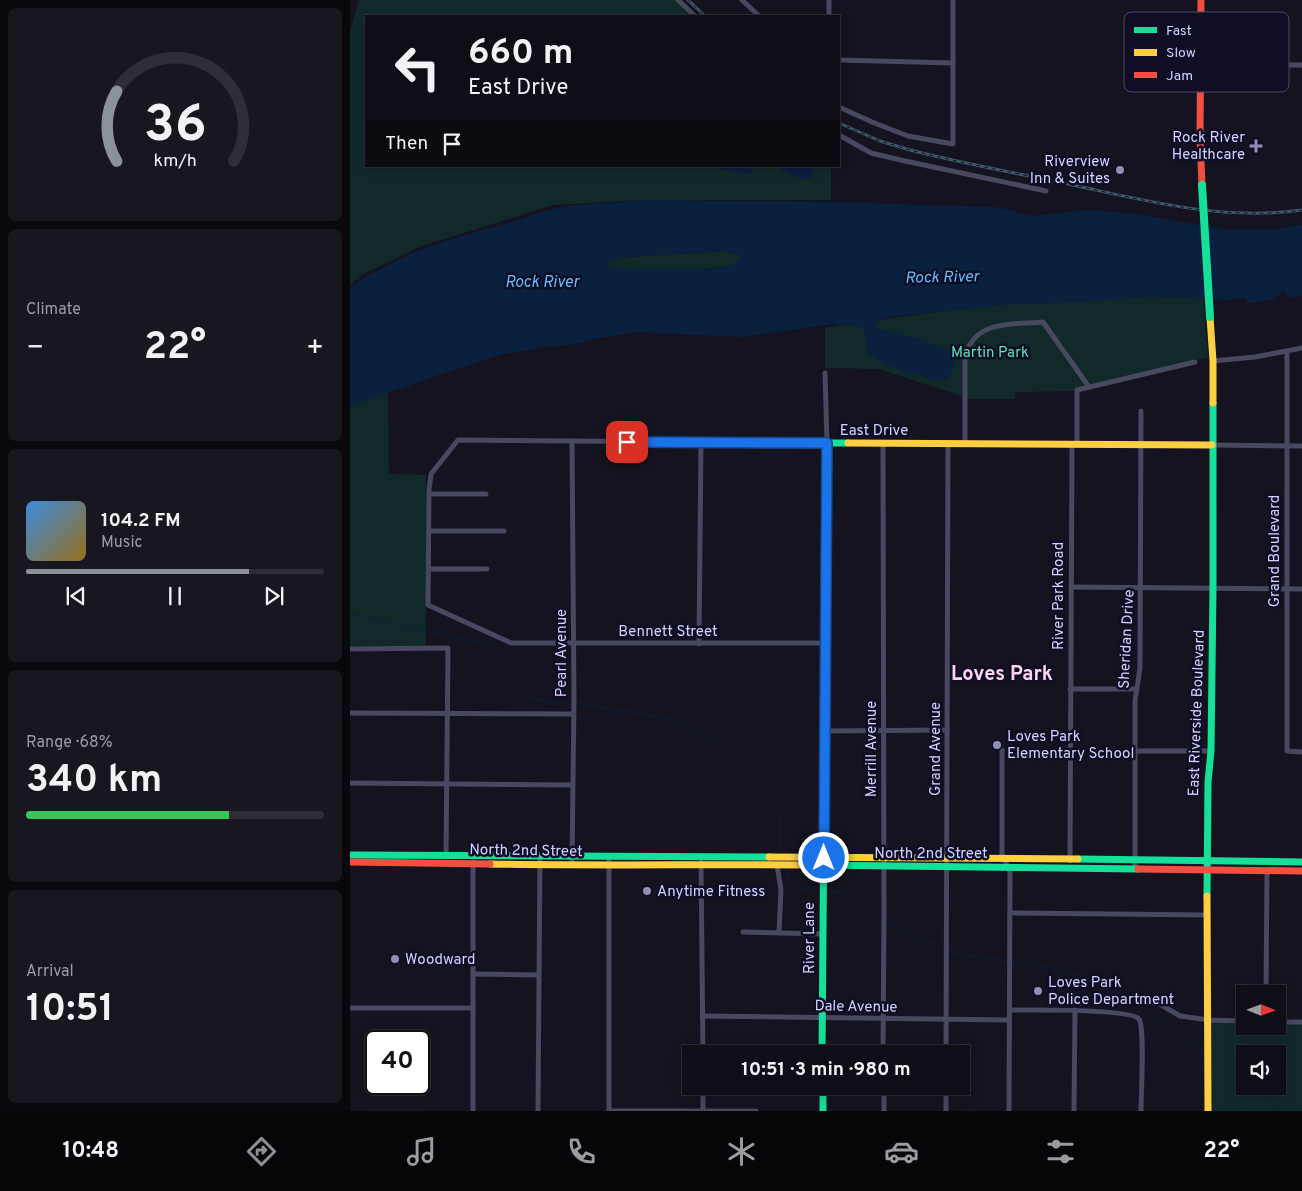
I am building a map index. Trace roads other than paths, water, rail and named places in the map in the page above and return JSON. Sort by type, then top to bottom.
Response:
[{"type":"main road","name":"East Riverside Boulevard","points":[[1200,92],[1202,185],[1213,361],[1211,751],[1208,782],[1207,860],[1208,1111]]},
{"type":"main road","name":"East Drive","points":[[827,443],[1212,445]]},
{"type":"main road","name":"River Lane","points":[[822,1045],[827,443]]},
{"type":"main road","name":"North 2nd Street","points":[[350,855],[446,859]]},
{"type":"main road","name":"North 2nd Street","points":[[350,862],[446,859],[540,860],[572,856],[777,863],[789,861],[884,862],[946,858],[1007,863],[1302,872]]},
{"type":"main road","name":"North 2nd Street","points":[[540,860],[572,865],[609,866],[701,861]]},
{"type":"main road","name":"North 2nd Street","points":[[1070,864],[1135,860],[1302,862]]},
{"type":"main road","points":[[1286,861],[1286,871]]},
{"type":"main road","name":"North 2nd Street","points":[[884,862],[946,867],[1007,863]]},
{"type":"main road","points":[[823,1095],[823,1111]]},
{"type":"street","points":[[678,0],[694,15]]},
{"type":"street","points":[[742,0],[759,15]]},
{"type":"street","points":[[829,0],[829,15]]},
{"type":"street","points":[[840,107],[908,136],[952,144],[953,0]]},
{"type":"street","points":[[840,60],[953,63]]},
{"type":"street","points":[[1289,65],[1302,65]]},
{"type":"street","points":[[840,136],[865,151],[874,154],[1046,191]]},
{"type":"street","points":[[964,444],[965,356],[968,346],[976,335],[987,328],[1043,322],[1089,387],[1195,362]]},
{"type":"street","points":[[1213,361],[1248,358],[1302,348]]},
{"type":"street","name":"Grand Boulevard","points":[[1287,351],[1287,751],[1302,752]]},
{"type":"street","name":"River Lane","points":[[825,373],[827,443]]},
{"type":"street","name":"River Park Road","points":[[1070,864],[1071,587],[1076,392],[1079,389],[1089,387]]},
{"type":"street","name":"Sheridan Drive","points":[[1135,868],[1136,689],[1140,668],[1141,411]]},
{"type":"street","name":"East Drive","points":[[429,494],[431,474],[458,440],[827,443]]},
{"type":"street","name":"Pearl Avenue","points":[[572,441],[574,699],[572,865]]},
{"type":"street","points":[[699,644],[701,442]]},
{"type":"street","name":"Merrill Avenue","points":[[883,444],[883,1045]]},
{"type":"street","name":"Grand Avenue","points":[[946,1045],[948,444]]},
{"type":"street","name":"East Drive","points":[[1212,445],[1302,446]]},
{"type":"street","points":[[486,494],[429,494],[428,569],[487,570]]},
{"type":"street","points":[[429,531],[504,531]]},
{"type":"street","name":"Bennett Street","points":[[428,569],[428,606],[511,643],[826,644]]},
{"type":"street","points":[[1071,587],[1302,589]]},
{"type":"street","points":[[350,649],[448,648],[446,859]]},
{"type":"street","points":[[1070,689],[1136,689]]},
{"type":"street","points":[[350,713],[574,712]]},
{"type":"street","points":[[825,731],[947,730]]},
{"type":"street","points":[[1002,750],[1002,854],[1010,872],[1009,1111]]},
{"type":"street","points":[[1135,751],[1211,751]]},
{"type":"street","points":[[350,783],[573,785]]},
{"type":"street","points":[[609,856],[608,1111],[756,1111]]},
{"type":"street","points":[[473,859],[473,1111]]},
{"type":"street","points":[[538,1111],[540,860]]},
{"type":"street","points":[[701,861],[703,1045]]},
{"type":"street","points":[[777,863],[781,890],[779,932]]},
{"type":"street","points":[[1266,985],[1267,871]]},
{"type":"street","points":[[1010,913],[1208,915]]},
{"type":"street","points":[[743,932],[822,934]]},
{"type":"street","points":[[473,974],[539,975]]},
{"type":"street","points":[[1135,995],[1158,1003],[1180,1016],[1208,1020],[1236,1021]]},
{"type":"street","points":[[350,1008],[473,1008]]},
{"type":"street","points":[[1010,1010],[1075,1010],[1126,1014],[1138,1018],[1142,1033],[1141,1111]]},
{"type":"street","points":[[1074,1111],[1075,1010]]},
{"type":"street","name":"Dale Avenue","points":[[702,1016],[1010,1020]]},
{"type":"street","points":[[1286,1022],[1302,1022]]},
{"type":"street","points":[[703,1095],[703,1111]]},
{"type":"street","points":[[884,1095],[884,1111]]},
{"type":"street","points":[[946,1095],[946,1111]]},
{"type":"water","points":[[715,167],[754,167],[752,173],[747,174]]},
{"type":"water","points":[[777,167],[812,167],[813,174],[809,179],[795,177]]},
{"type":"water","name":"Rock River","points":[[643,200],[830,202],[996,207],[1033,216],[1087,210],[1129,213],[1229,230],[1270,230],[1302,225],[1302,296],[1291,298],[1283,291],[1273,300],[1248,303],[1245,298],[1228,300],[1152,297],[1002,305],[883,318],[875,324],[880,330],[887,330],[923,340],[949,351],[955,358],[955,365],[946,380],[906,372],[883,363],[870,354],[863,328],[852,325],[834,324],[743,337],[635,332],[570,345],[503,354],[388,392],[350,407],[350,288],[355,284],[370,274],[422,250],[542,212],[580,205]],"holes":[[[723,251],[740,256],[739,260],[730,266],[702,269],[620,269],[607,267],[606,265],[611,260],[628,257]]]},
{"type":"waterway","points":[[350,613],[482,643],[492,648],[505,669],[530,697],[548,703],[572,703]]},
{"type":"waterway","points":[[576,703],[673,719],[729,752],[752,776],[780,819],[782,854]]},
{"type":"waterway","points":[[785,867],[787,875],[797,887],[821,890]]},
{"type":"waterway","points":[[827,890],[838,893],[883,920]]},
{"type":"waterway","points":[[886,922],[944,948]]},
{"type":"waterway","points":[[947,950],[1007,961]]},
{"type":"waterway","points":[[1011,962],[1045,966],[1077,975],[1147,1010],[1204,1051]]},
{"type":"waterway","points":[[1211,1057],[1236,1075]]},
{"type":"waterway","points":[[1265,1095],[1278,1111]]},
{"type":"railway","points":[[688,0],[704,15]]},
{"type":"railway","points":[[840,123],[880,141],[910,150],[1161,204],[1245,213],[1302,210]]},
{"type":"place","name":"Rock River Healthcare","points":[[1256,146]]},
{"type":"place","name":"Riverview Inn & Suites","points":[[1120,170]]},
{"type":"place","name":"Loves Park Elementary School","points":[[997,745]]},
{"type":"place","name":"Anytime Fitness","points":[[647,891]]},
{"type":"place","name":"Woodward","points":[[395,959]]},
{"type":"place","name":"Loves Park Police Department","points":[[1038,991]]},
{"type":"district","name":"Loves Park","points":[[1002,673]]},
{"type":"park label","name":"Martin Park","points":[[990,352]]}]
